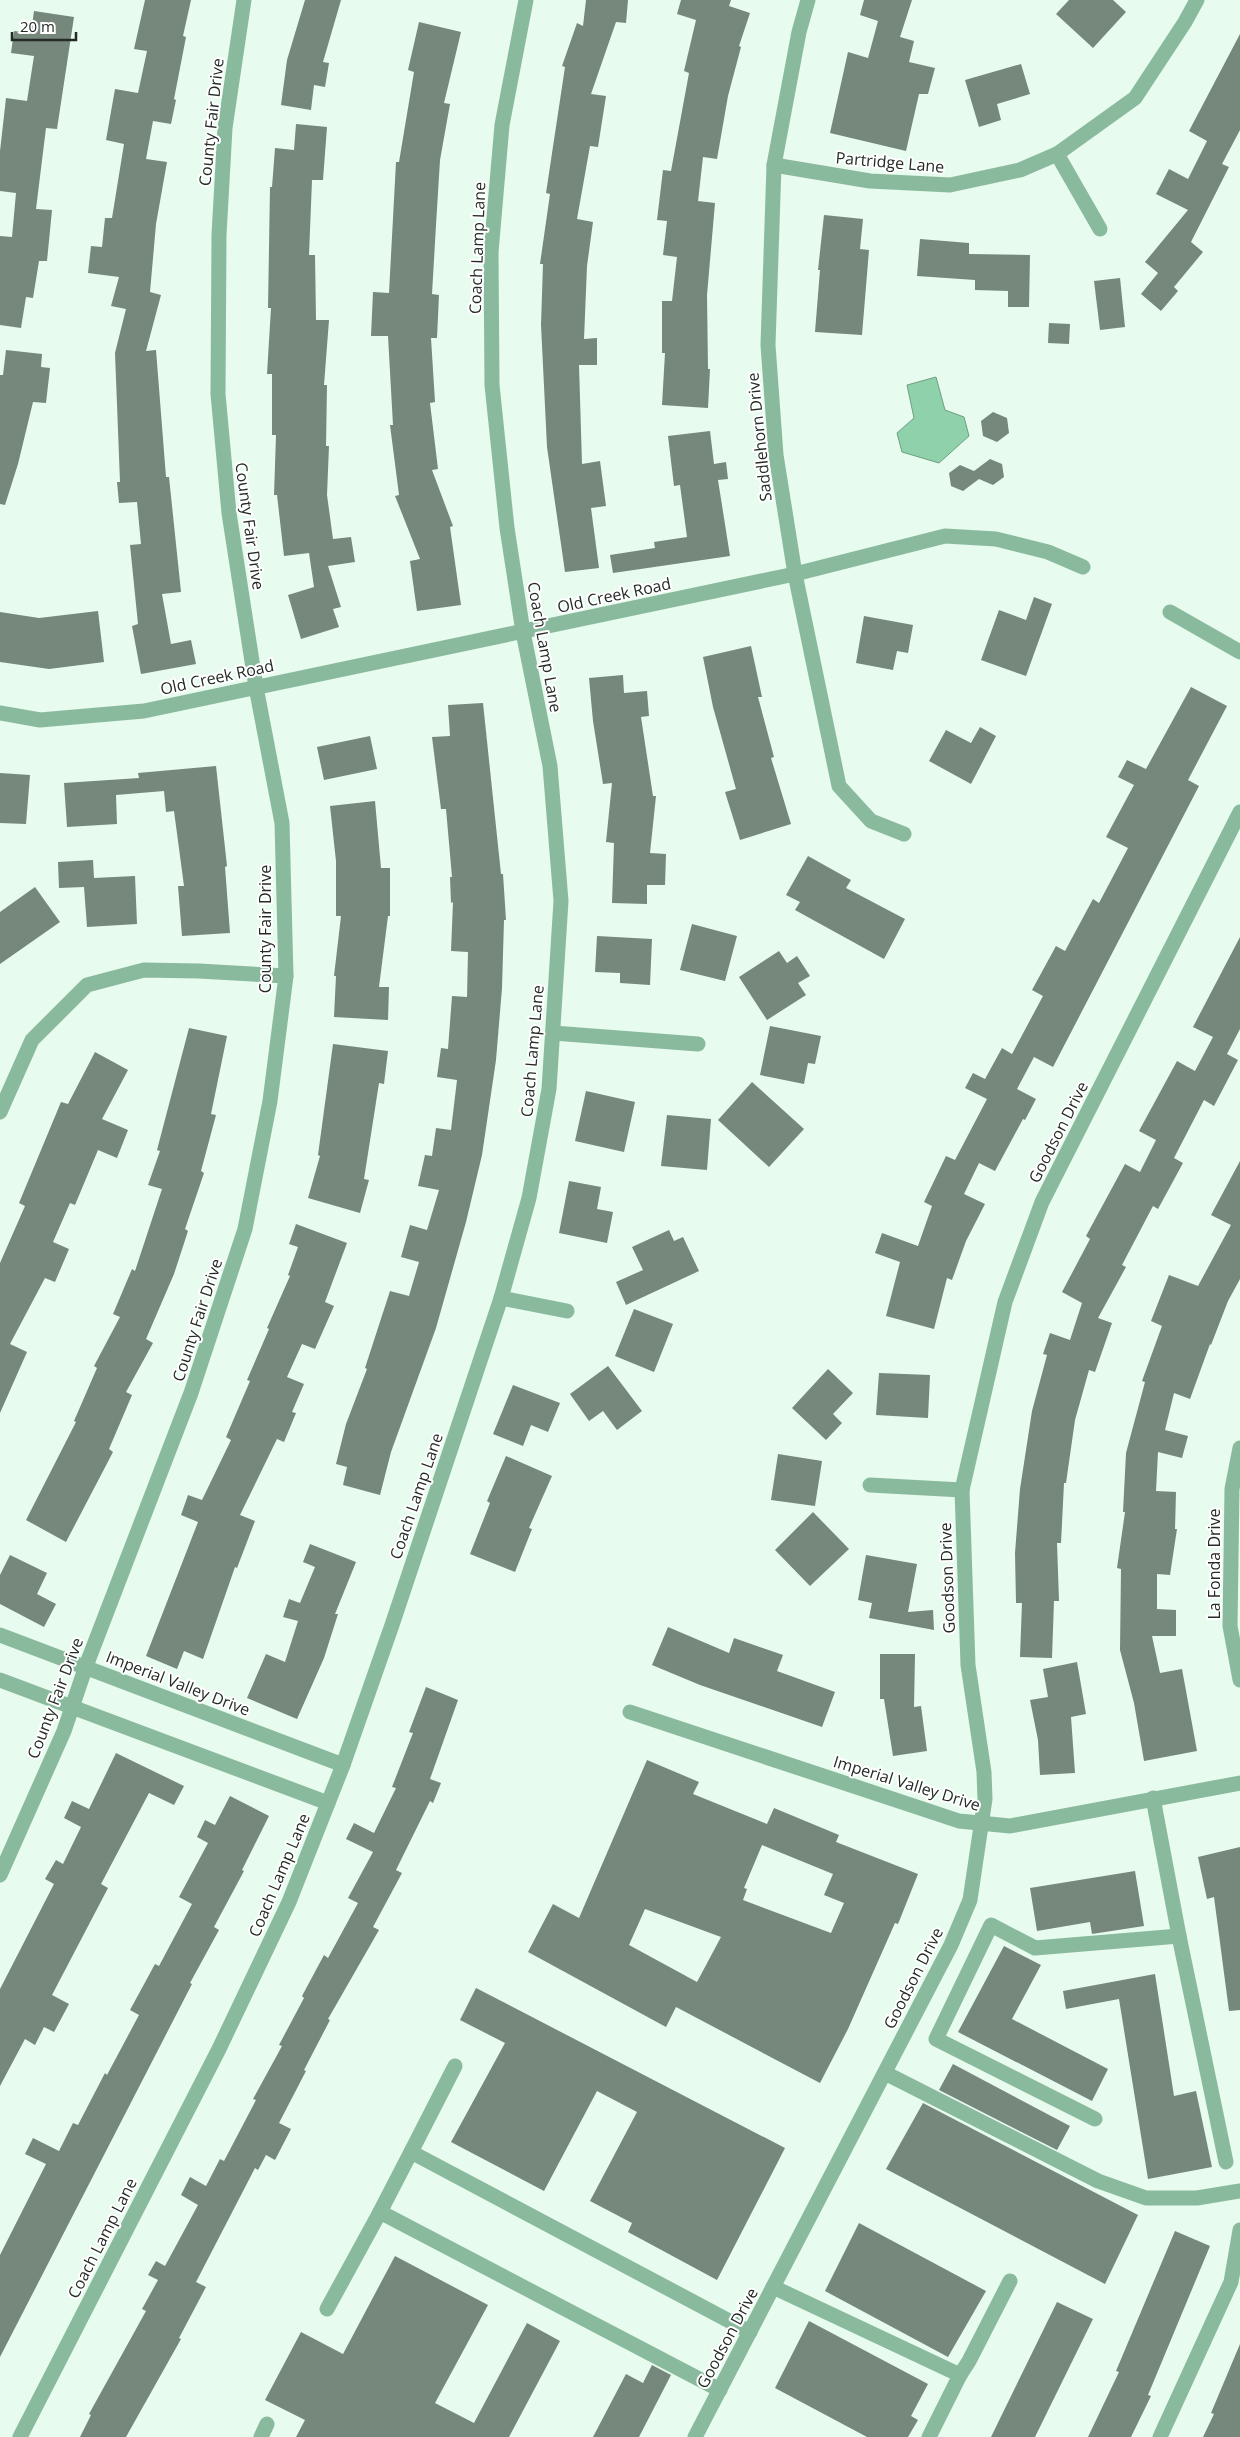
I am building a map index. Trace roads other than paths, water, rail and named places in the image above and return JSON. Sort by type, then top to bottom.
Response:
[{"type":"street","name":"County Fair Drive","points":[[0,1875],[64,1731],[86,1666],[192,1393],[245,1229],[270,1101],[286,976],[282,823],[256,687],[229,513],[218,394],[219,235],[225,128],[244,0]]},
{"type":"street","name":"Coach Lamp Lane","points":[[20,2437],[219,2049],[289,1902],[343,1765],[501,1298],[529,1198],[549,1090],[561,900],[550,766],[523,632],[507,528],[492,385],[491,252],[502,125],[526,0]]},
{"type":"street","name":"Saddlehorn Drive","points":[[808,0],[799,32],[774,165],[768,345],[776,455],[795,574],[839,786],[871,821],[904,834]]},
{"type":"street","name":"Partridge Lane","points":[[774,165],[870,181],[950,185],[1020,170],[1057,154],[1135,98],[1185,22],[1197,0]]},
{"type":"street","points":[[1057,154],[1100,230]]},
{"type":"street","name":"Old Creek Road","points":[[0,713],[40,720],[144,711],[795,574],[945,536],[996,539],[1048,552],[1083,567]]},
{"type":"street","points":[[1170,612],[1240,652]]},
{"type":"street","name":"Goodson Drive","points":[[695,2437],[951,1945],[970,1900],[985,1799],[984,1772],[968,1665],[962,1490],[1005,1302],[1042,1202],[1240,812]]},
{"type":"street","points":[[0,1112],[32,1040],[87,985],[144,970],[199,970],[286,976]]},
{"type":"street","points":[[553,1033],[698,1044]]},
{"type":"street","points":[[501,1298],[567,1312]]},
{"type":"street","name":"La Fonda Drive","points":[[1240,1448],[1232,1489],[1230,1626],[1240,1680]]},
{"type":"street","points":[[870,1485],[962,1490]]},
{"type":"street","name":"Imperial Valley Drive","points":[[0,1635],[343,1765]]},
{"type":"street","points":[[0,1680],[328,1803]]},
{"type":"street","name":"Imperial Valley Drive","points":[[630,1712],[950,1818],[981,1825],[1010,1826],[1240,1783]]},
{"type":"street","points":[[1153,1798],[1179,1936],[1226,2162]]},
{"type":"street","points":[[1095,2119],[936,2039],[991,1925],[1035,1948],[1179,1936]]},
{"type":"street","points":[[327,2309],[380,2212],[455,2066]]},
{"type":"street","points":[[885,2073],[1098,2181],[1146,2198],[1197,2198],[1240,2191]]},
{"type":"street","points":[[411,2152],[750,2332]]},
{"type":"street","points":[[380,2212],[720,2390]]},
{"type":"street","points":[[1160,2437],[1231,2282],[1240,2230]]},
{"type":"street","points":[[929,2437],[1010,2281]]},
{"type":"street","points":[[773,2287],[960,2375]]}]
